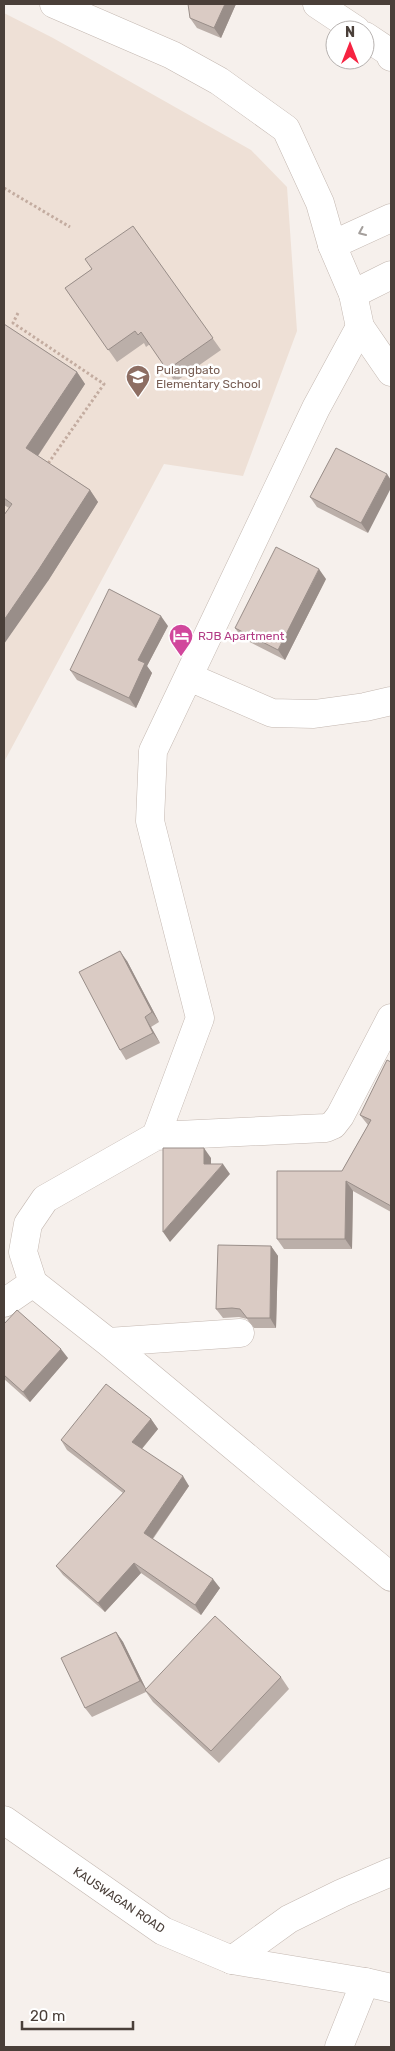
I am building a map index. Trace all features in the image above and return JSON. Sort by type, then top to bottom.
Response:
[{"type":"street","points":[[54,4],[172,55],[219,81],[286,129],[320,203],[332,245],[353,294],[360,327],[391,372]]},
{"type":"street","points":[[317,4],[341,20]]},
{"type":"street","points":[[375,43],[389,52],[391,57]]},
{"type":"street","points":[[332,245],[391,218]]},
{"type":"street","points":[[353,294],[391,275]]},
{"type":"street","points":[[156,1136],[200,1018],[150,821],[153,751],[316,408],[360,327]]},
{"type":"street","points":[[189,677],[272,713],[314,714],[365,707],[391,701]]},
{"type":"street","points":[[391,1018],[340,1116],[333,1125],[326,1128],[156,1136],[45,1199],[28,1224],[24,1252],[33,1283],[108,1342],[391,1577]]},
{"type":"street","points":[[4,1303],[33,1283]]},
{"type":"street","points":[[108,1342],[240,1333]]},
{"type":"street","name":"KAUSWAGAN ROAD","points":[[4,1820],[163,1931],[232,1960],[378,1985]]},
{"type":"street","points":[[232,1960],[289,1920],[342,1893],[391,1872]]},
{"type":"street","points":[[338,2047],[378,1985]]},
{"type":"path","points":[[4,188],[70,227]]},
{"type":"path","points":[[18,314],[13,323],[104,384],[43,471]]},
{"type":"shaded area","name":"Pulangbato Elementary School","points":[[4,13],[53,38],[251,150],[287,187],[297,331],[243,476],[164,464],[4,762]]},
{"type":"building","points":[[188,4],[225,4],[214,28],[190,18]]},
{"type":"building","points":[[133,226],[213,338],[167,370],[141,332],[138,335],[135,331],[108,350],[65,288],[92,269],[85,259]]},
{"type":"building","points":[[4,324],[77,372],[26,448],[90,490],[4,620],[4,515],[12,504],[4,498]]},
{"type":"building","points":[[336,448],[387,474],[361,523],[310,497]]},
{"type":"building","points":[[276,547],[319,569],[278,650],[235,628]]},
{"type":"building","points":[[109,589],[161,616],[138,660],[145,663],[129,698],[70,670]]},
{"type":"building","points":[[120,951],[152,1012],[145,1017],[153,1033],[120,1050],[79,972]]},
{"type":"building","points":[[387,1060],[391,1062],[391,1206],[346,1181],[345,1239],[277,1239],[277,1171],[342,1171],[371,1120],[360,1115]]},
{"type":"building","points":[[163,1148],[204,1148],[204,1164],[223,1164],[163,1232]]},
{"type":"building","points":[[218,1245],[271,1246],[270,1318],[247,1318],[240,1309],[216,1309]]},
{"type":"building","points":[[17,1310],[61,1349],[23,1392],[4,1375],[4,1324]]},
{"type":"building","points":[[106,1384],[151,1419],[132,1442],[183,1476],[144,1533],[213,1579],[195,1605],[134,1563],[98,1603],[56,1566],[125,1491],[61,1440]]},
{"type":"building","points":[[215,1616],[281,1677],[211,1751],[145,1690]]},
{"type":"building","points":[[116,1632],[140,1681],[85,1708],[61,1658]]},
{"type":"place","name":"Pulangbato Elementary School","points":[[138,398]]},
{"type":"place","name":"RJB Apartment","points":[[181,657]]}]
